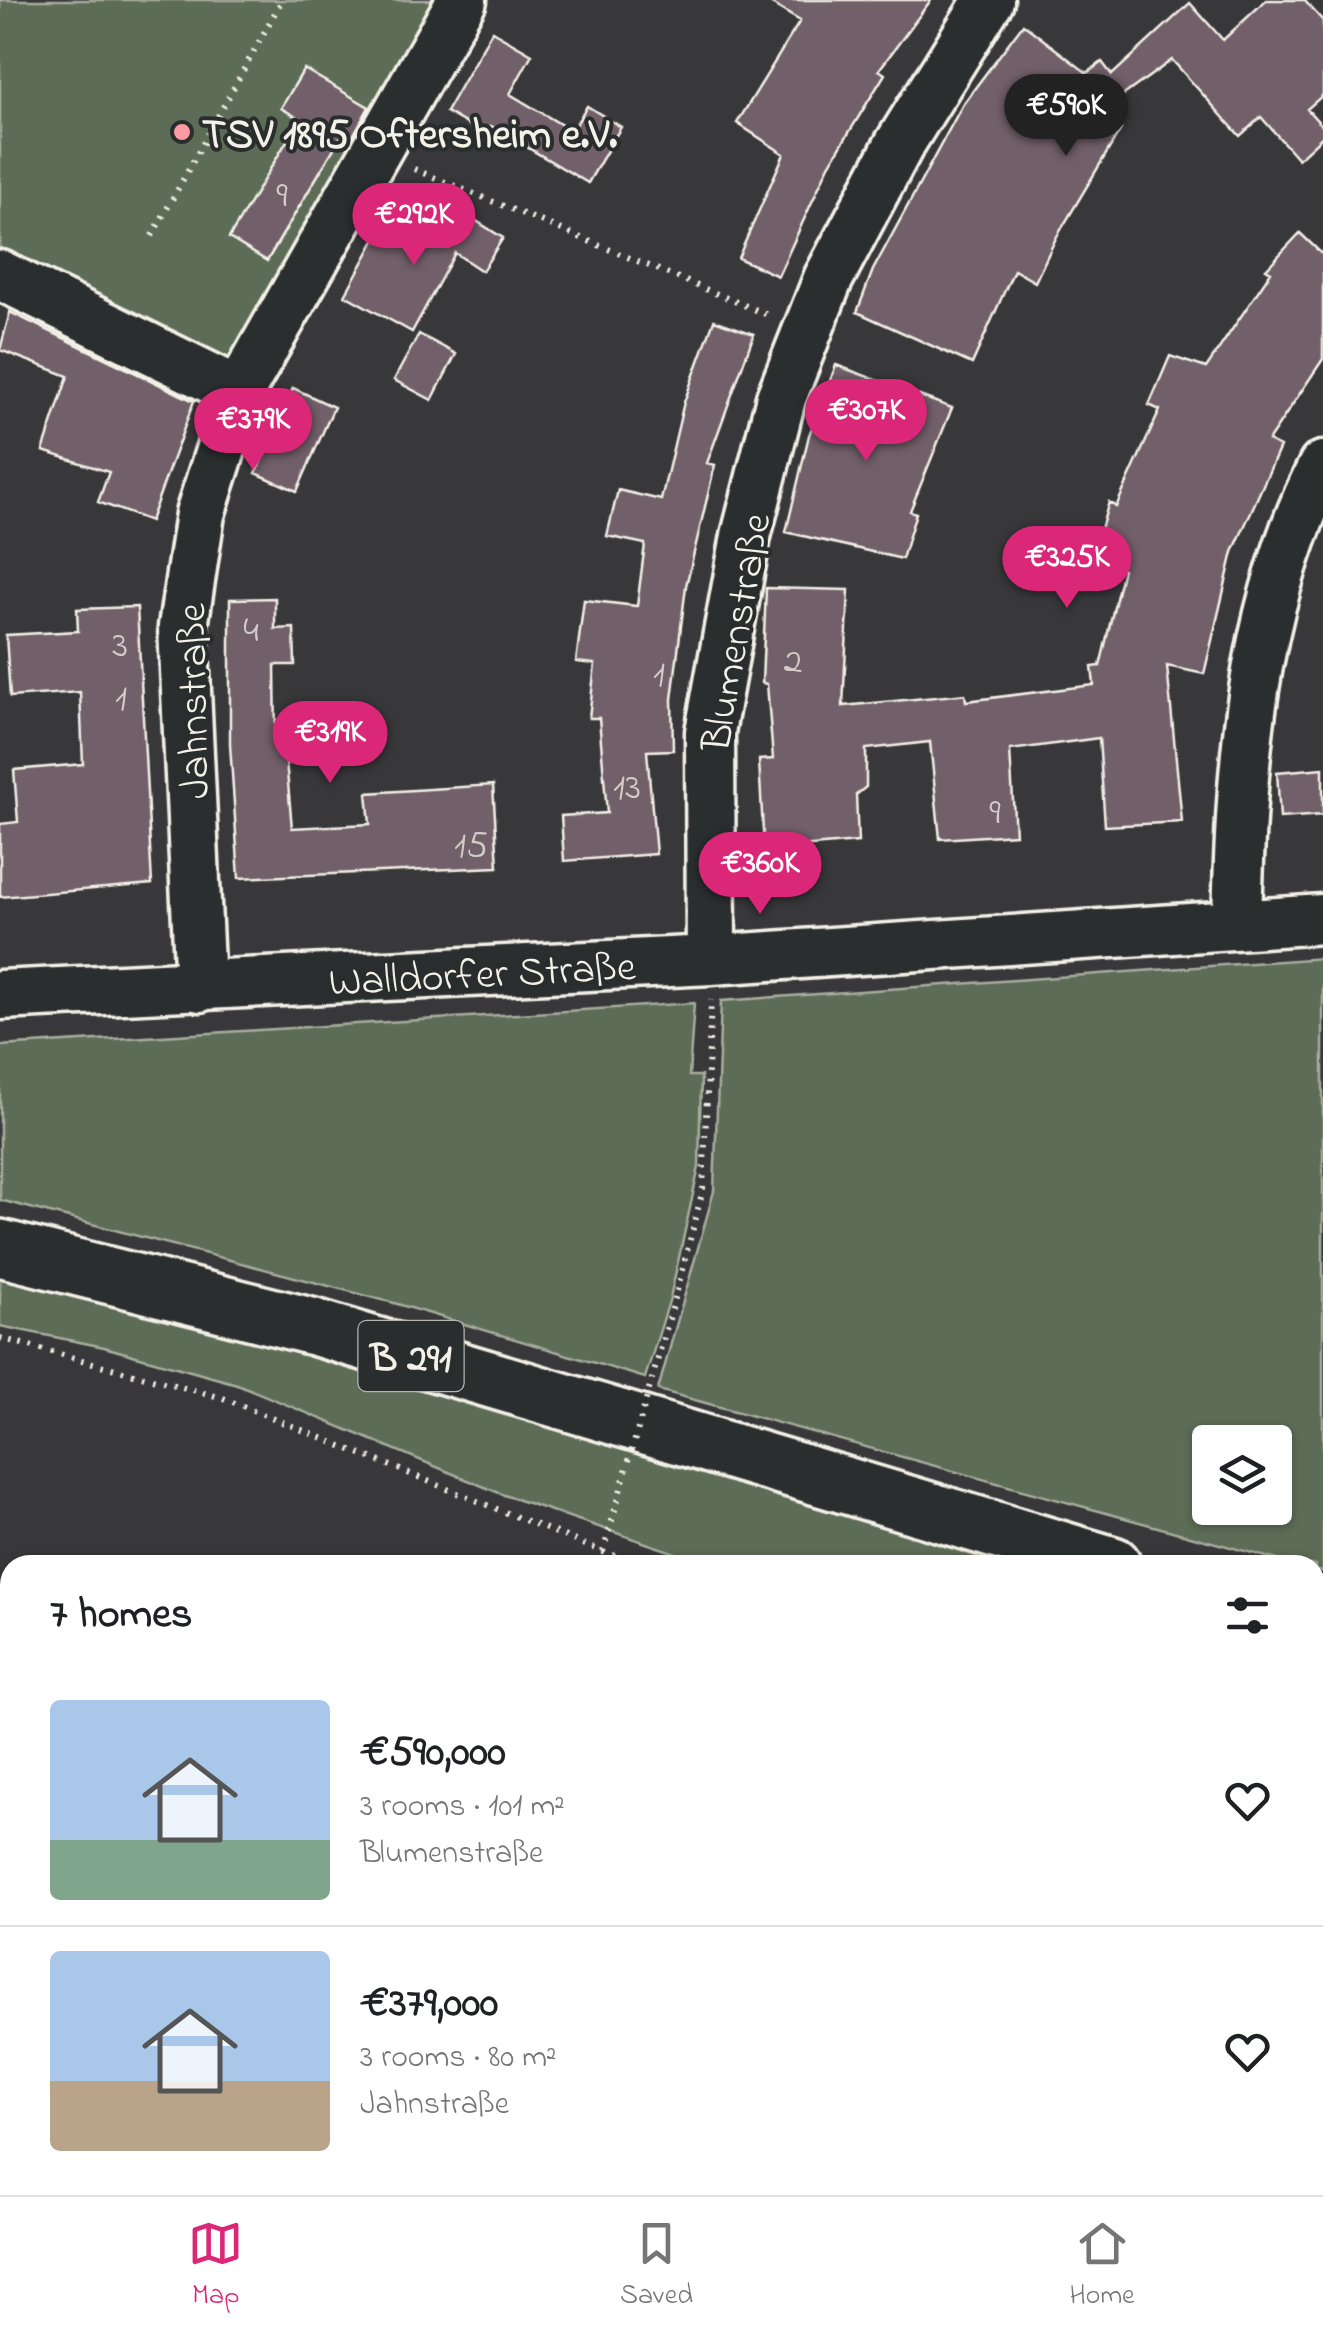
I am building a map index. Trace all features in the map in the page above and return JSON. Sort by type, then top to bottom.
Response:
[{"type":"main road","name":"B 291","points":[[0,1248],[314,1327],[1079,1555]]},
{"type":"street","name":"Jahnstraße","points":[[200,987],[183,627],[200,514],[238,392],[462,0]]},
{"type":"street","name":"Blumenstraße","points":[[712,960],[710,732],[746,536],[781,398],[806,331],[899,145],[990,0]]},
{"type":"street","points":[[0,276],[238,392]]},
{"type":"street","points":[[1237,923],[1241,778],[1254,679],[1273,595],[1298,514],[1323,466]]},
{"type":"street","name":"Walldorfer Straße","points":[[0,995],[712,960],[1323,919]]},
{"type":"path","points":[[152,236],[282,0]]},
{"type":"path","points":[[375,154],[806,331]]},
{"type":"path","points":[[603,1555],[703,1189],[712,960]]},
{"type":"path","points":[[0,1338],[222,1398],[613,1555]]},
{"type":"green space","name":"TSV 1895 Oftersheim e.V.","points":[[0,0],[435,0],[231,377],[0,263]]},
{"type":"green space","points":[[1323,958],[1323,1555],[1260,1555],[658,1390],[714,1191],[721,1001]]},
{"type":"green space","points":[[694,1003],[689,1076],[701,1076],[699,1167],[670,1298],[645,1378],[394,1303],[0,1200],[0,1046]]},
{"type":"green space","points":[[0,1267],[556,1421],[973,1555],[681,1555],[504,1495],[237,1384],[104,1347],[0,1326]]},
{"type":"building","points":[[765,0],[931,0],[879,70],[885,74],[829,165],[778,276],[738,258],[784,154],[737,123],[800,21]]},
{"type":"building","points":[[1266,0],[1304,0],[1323,21],[1323,95],[1307,109],[1323,127],[1323,136],[1298,159],[1261,117],[1240,136],[1172,60],[1107,107],[1118,116],[1113,123],[1121,129],[1056,238],[1035,282],[1014,270],[972,364],[857,312],[873,270],[963,104],[1023,24],[1087,73],[1102,62],[1112,75],[1190,3],[1223,40]]},
{"type":"building","points":[[492,31],[532,54],[510,94],[572,131],[587,106],[621,127],[588,183],[491,126],[486,135],[446,112]]},
{"type":"building","points":[[304,69],[369,107],[349,143],[340,138],[267,261],[229,238],[300,119],[281,108]]},
{"type":"building","points":[[389,215],[449,248],[470,217],[503,238],[482,271],[455,253],[412,332],[345,295]]},
{"type":"building","points":[[1300,233],[1323,255],[1323,359],[1268,441],[1280,447],[1233,552],[1204,674],[1167,666],[1182,822],[1105,826],[1099,738],[1010,750],[1015,834],[940,839],[930,742],[866,749],[866,787],[856,795],[858,842],[764,850],[759,760],[773,759],[767,684],[762,683],[766,588],[849,590],[843,706],[965,694],[966,701],[1094,685],[1092,667],[1100,666],[1123,569],[1092,559],[1109,502],[1116,507],[1160,410],[1149,405],[1170,356],[1206,368],[1271,272],[1266,269]]},
{"type":"building","points":[[10,312],[194,401],[150,521],[98,502],[109,472],[43,451],[68,376],[0,350]]},
{"type":"building","points":[[714,320],[754,334],[707,463],[715,465],[686,586],[672,699],[673,750],[647,751],[656,854],[564,861],[561,816],[607,813],[599,718],[589,718],[595,664],[576,662],[584,600],[637,606],[645,544],[607,536],[618,490],[661,500],[684,402]]},
{"type":"building","points":[[419,334],[456,354],[432,400],[394,380]]},
{"type":"building","points":[[836,365],[952,408],[910,511],[916,513],[902,559],[786,532],[809,435]]},
{"type":"building","points":[[293,388],[334,407],[297,491],[256,473]]},
{"type":"building","points":[[275,598],[275,629],[294,628],[295,665],[275,665],[276,739],[284,738],[292,828],[370,824],[367,793],[493,785],[498,867],[239,878],[230,744],[230,599]]},
{"type":"building","points":[[137,607],[152,884],[0,897],[0,824],[18,822],[14,770],[83,764],[80,692],[10,697],[6,635],[78,631],[77,609]]},
{"type":"building","points":[[1323,768],[1323,815],[1280,818],[1277,772]]},
{"type":"place","name":"TSV 1895 Oftersheim e.V.","points":[[182,132]]}]
